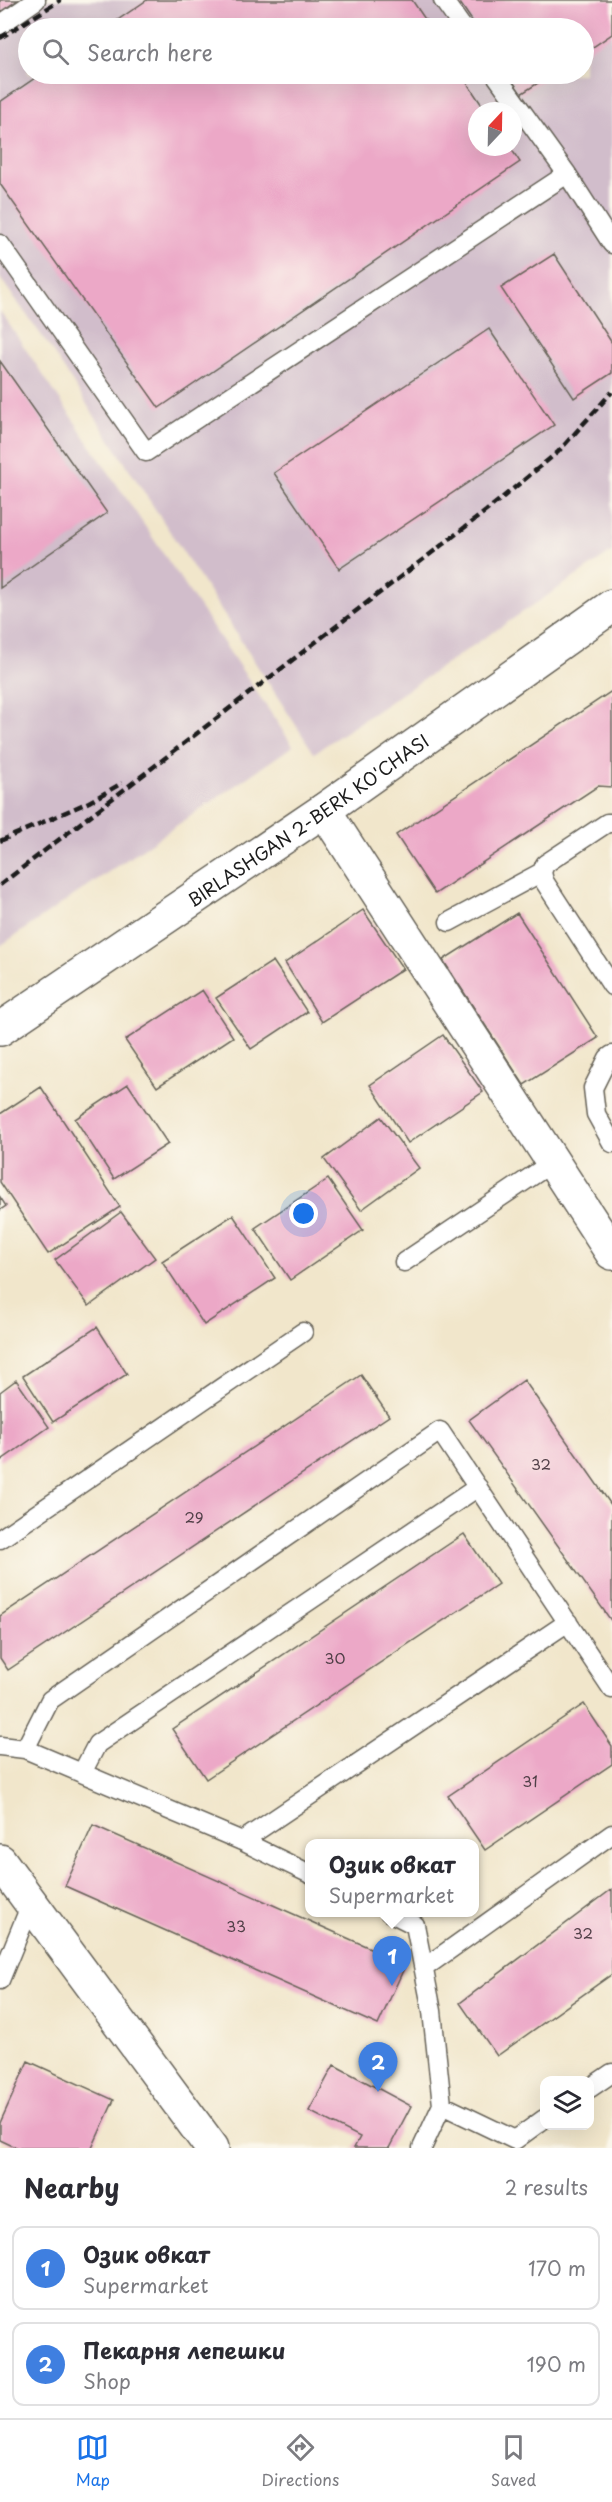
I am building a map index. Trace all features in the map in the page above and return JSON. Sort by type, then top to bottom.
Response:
[{"type":"street","name":"BIRLASHGAN 2-BERK KO'CHASI","points":[[0,1029],[324,810],[612,606]]},
{"type":"street","points":[[324,810],[612,1253]]},
{"type":"street","points":[[0,1861],[212,2148]]},
{"type":"lane","points":[[0,25],[36,0]]},
{"type":"lane","points":[[442,0],[456,18]]},
{"type":"lane","points":[[502,84],[567,174],[612,244]]},
{"type":"lane","points":[[0,244],[146,453],[567,174]]},
{"type":"lane","points":[[612,823],[607,823],[545,864],[542,872],[544,881],[612,986]]},
{"type":"lane","points":[[449,922],[542,872]]},
{"type":"lane","points":[[612,1055],[608,1058],[593,1088],[596,1114],[612,1143]]},
{"type":"lane","points":[[404,1262],[553,1162]]},
{"type":"lane","points":[[0,1539],[303,1332]]},
{"type":"lane","points":[[25,1749],[50,1700],[440,1431],[612,1689]]},
{"type":"lane","points":[[82,1773],[96,1744],[478,1487]]},
{"type":"lane","points":[[242,1841],[568,1622]]},
{"type":"lane","points":[[0,1746],[25,1749],[242,1841],[305,1872]]},
{"type":"lane","points":[[424,1968],[612,1834]]},
{"type":"lane","points":[[0,1980],[32,1904]]},
{"type":"lane","points":[[399,1917],[415,1925],[432,2011],[442,2105],[422,2148]]},
{"type":"lane","points":[[594,2085],[612,2073]]},
{"type":"lane","points":[[442,2105],[515,2144],[540,2122]]},
{"type":"shaded area","points":[[0,0],[612,0],[612,552],[314,753],[47,343],[0,278]]},
{"type":"shaded area","points":[[0,311],[293,746],[0,946]]},
{"type":"building","points":[[0,0],[18,0],[0,12]]},
{"type":"building","points":[[147,0],[412,0],[424,18],[121,18]]},
{"type":"building","points":[[458,0],[612,0],[612,34],[594,46],[594,18],[470,18]]},
{"type":"building","points":[[26,84],[468,84],[480,102],[468,102],[468,156],[516,156],[520,162],[159,408],[0,184],[0,102]]},
{"type":"building","points":[[514,84],[536,84],[521,94]]},
{"type":"building","points":[[554,254],[612,343],[612,373],[574,398],[501,288]]},
{"type":"building","points":[[489,329],[554,425],[339,569],[274,473]]},
{"type":"building","points":[[0,361],[107,513],[0,588]]},
{"type":"building","points":[[612,691],[612,787],[598,786],[435,894],[396,835]]},
{"type":"building","points":[[363,910],[403,969],[322,1022],[285,963]]},
{"type":"building","points":[[517,913],[598,1038],[524,1085],[443,960]]},
{"type":"building","points":[[273,961],[307,1012],[251,1049],[216,998]]},
{"type":"building","points":[[202,990],[233,1037],[157,1087],[125,1040]]},
{"type":"building","points":[[443,1035],[483,1092],[408,1143],[370,1085]]},
{"type":"building","points":[[128,1084],[168,1144],[114,1179],[75,1119]]},
{"type":"building","points":[[41,1087],[120,1207],[48,1254],[0,1182],[0,1114]]},
{"type":"building","points":[[381,1117],[419,1168],[361,1210],[324,1159]]},
{"type":"building","points":[[328,1179],[363,1230],[290,1280],[255,1228]]},
{"type":"building","points":[[0,1197],[6,1206],[0,1210]]},
{"type":"building","points":[[121,1212],[155,1258],[89,1306],[55,1260]]},
{"type":"building","points":[[233,1215],[275,1278],[204,1325],[162,1261]]},
{"type":"building","points":[[97,1327],[127,1374],[53,1422],[23,1376]]},
{"type":"building","points":[[361,1375],[389,1416],[8,1670],[0,1658],[0,1616]]},
{"type":"building","points":[[16,1380],[49,1427],[0,1461],[0,1392]]},
{"type":"building","points":[[524,1380],[612,1506],[612,1622],[469,1420]]},
{"type":"building","points":[[464,1534],[498,1584],[206,1779],[172,1729]]},
{"type":"building","points":[[584,1704],[612,1746],[612,1764],[485,1850],[448,1796]]},
{"type":"building","points":[[93,1825],[406,1964],[378,2025],[65,1886]]},
{"type":"building","points":[[612,1889],[612,1974],[497,2056],[460,2003]]},
{"type":"building","points":[[28,2061],[114,2100],[92,2148],[17,2148],[0,2140],[0,2123]]},
{"type":"building","points":[[334,2065],[411,2106],[389,2148],[354,2148],[360,2137],[309,2111]]},
{"type":"railway","points":[[32,18],[61,0]]},
{"type":"railway","points":[[0,38],[18,27]]},
{"type":"railway","points":[[0,885],[486,511],[558,452],[612,392]]},
{"type":"railway","points":[[0,841],[89,802],[122,783]]},
{"type":"place","name":"Озик овкат","points":[[392,1986]]},
{"type":"place","name":"Пекарня лепешки","points":[[378,2092]]}]
